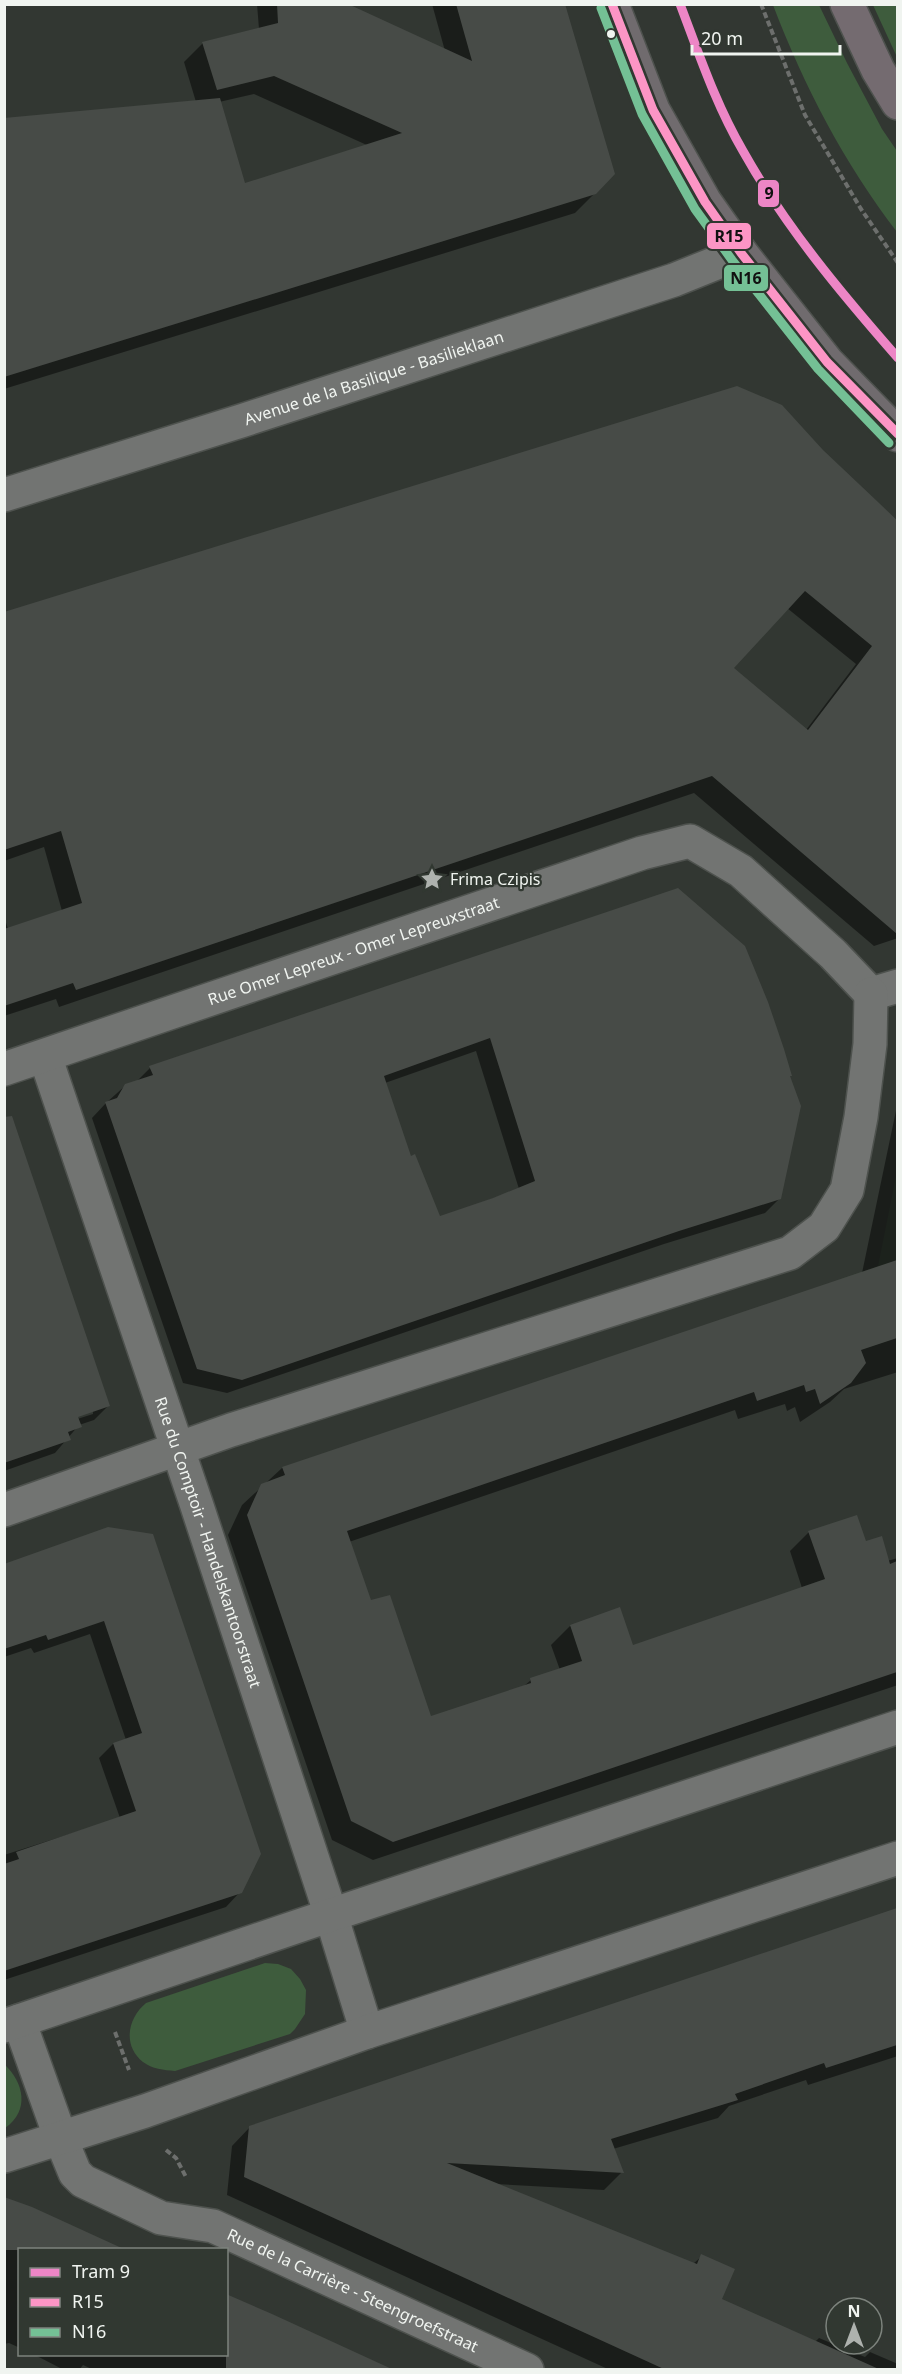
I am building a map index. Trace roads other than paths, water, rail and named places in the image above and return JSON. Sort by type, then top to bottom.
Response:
[{"type":"highway","points":[[847,4],[878,70],[897,103]]},
{"type":"main road","points":[[612,4],[653,111],[705,202],[741,253],[827,362],[897,435]]},
{"type":"street","name":"Avenue de la Basilique - Basilieklaan","points":[[4,495],[241,422],[693,274],[741,253]]},
{"type":"street","name":"Rue Omer Lepreux - Omer Lepreuxstraat","points":[[4,1069],[642,853],[690,841],[741,871],[833,954],[884,990]]},
{"type":"street","points":[[4,1510],[231,1430],[790,1253],[824,1227],[847,1190],[862,1107],[870,1044],[884,990]]},
{"type":"street","name":"Rue du Comptoir - Handelskantoorstraat","points":[[45,1056],[332,1915],[367,2032]]},
{"type":"street","points":[[12,2023],[332,1915],[832,1758],[897,1727]]},
{"type":"street","points":[[4,2156],[145,2111],[367,2032],[897,1857]]},
{"type":"street","name":"Rue de la Carrière - Steengroefstraat","points":[[12,2023],[75,2173],[83,2181],[161,2218],[213,2226],[527,2370]]},
{"type":"tram line","name":"9","points":[[680,4],[724,116],[759,179],[815,258],[898,358]]},
{"type":"place","name":"Frima Czipis","points":[[432,879]]}]
